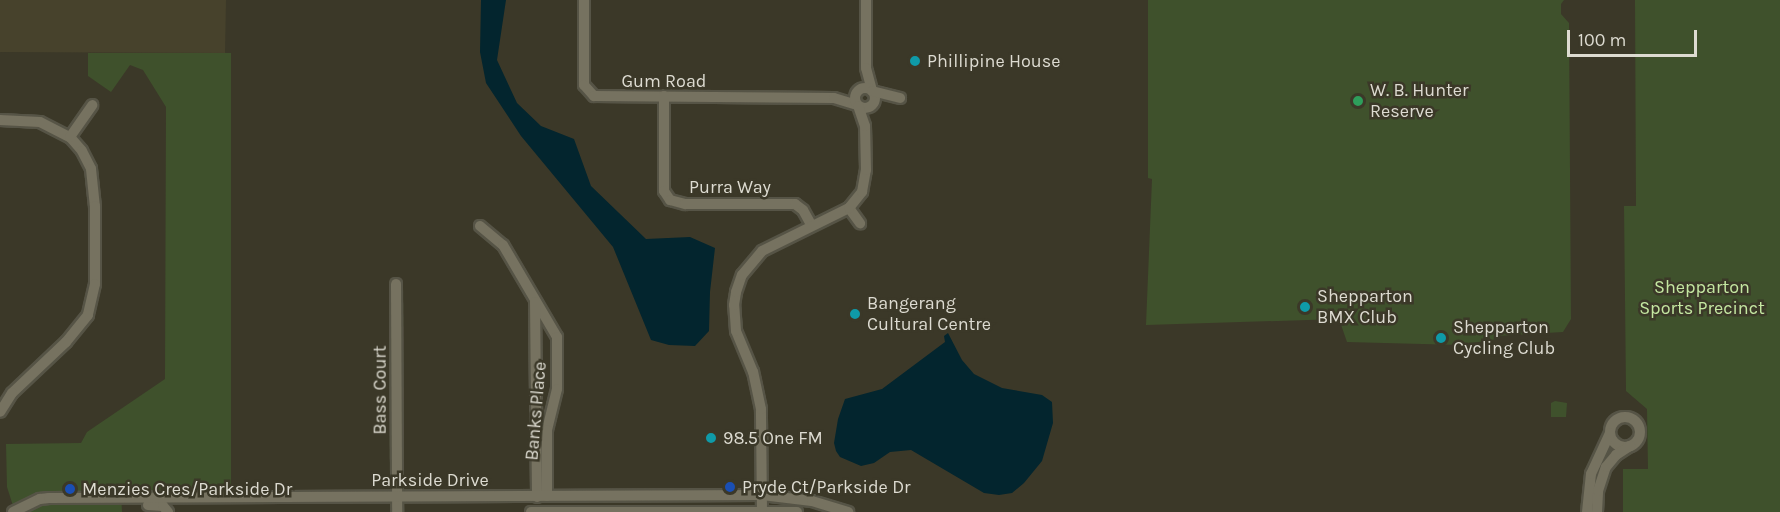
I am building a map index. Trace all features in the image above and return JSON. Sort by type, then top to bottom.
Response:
[{"type":"street","name":"Gum Road","points":[[584,0],[584,75],[588,91],[600,98],[664,96],[834,98],[858,105]]},
{"type":"street","points":[[865,126],[875,98],[866,68],[866,0]]},
{"type":"street","points":[[762,511],[761,410],[756,380],[736,331],[735,298],[742,275],[757,256],[773,244],[849,208],[862,192],[865,183],[865,126],[855,97],[866,68]]},
{"type":"street","points":[[858,91],[866,88],[900,98],[866,108],[858,105]]},
{"type":"street","name":"Gum Road","points":[[834,98],[858,91]]},
{"type":"street","name":"Purra Way","points":[[664,96],[664,191],[670,200],[684,204],[795,204],[803,210],[812,226]]},
{"type":"street","points":[[70,137],[92,105]]},
{"type":"street","points":[[0,120],[40,122],[70,137],[82,151],[95,186],[94,297],[88,315],[77,329],[12,393],[0,412]]},
{"type":"street","points":[[849,208],[860,223]]},
{"type":"street","name":"Banks Place","points":[[480,226],[500,241],[557,337],[557,389],[542,437]]},
{"type":"street","name":"Bass Court","points":[[396,284],[397,512]]},
{"type":"street","name":"Banks Place","points":[[534,298],[537,321],[537,410],[542,437],[542,512]]},
{"type":"street","points":[[537,410],[551,411]]},
{"type":"street","points":[[1587,512],[1591,474],[1617,420],[1625,417],[1633,420],[1640,433],[1637,440],[1616,455],[1606,467],[1598,491],[1597,512]]},
{"type":"street","points":[[1610,432],[1616,444],[1630,446]]},
{"type":"street","name":"Parkside Drive","points":[[12,512],[42,499],[762,495],[812,501],[848,512]]},
{"type":"street","points":[[642,496],[643,512]]},
{"type":"street","points":[[78,499],[166,511],[184,498]]},
{"type":"street","points":[[531,512],[797,512]]},
{"type":"shaded area","points":[[0,0],[226,0],[225,53],[0,52]]},
{"type":"green space","points":[[1148,0],[1564,0],[1561,4],[1561,14],[1569,23],[1571,319],[1563,332],[1497,336],[1497,339],[1460,345],[1347,342],[1339,319],[1146,325],[1152,179],[1148,178]]},
{"type":"green space","name":"Shepparton Sports Precinct","points":[[1635,0],[1780,0],[1780,512],[1623,512],[1623,469],[1648,469],[1647,409],[1626,391],[1624,206],[1636,206]]},
{"type":"green space","points":[[88,53],[231,53],[231,490],[121,491],[122,512],[15,512],[7,487],[6,444],[81,443],[87,432],[165,379],[166,107],[143,70],[130,65],[111,92],[88,76]]},
{"type":"green space","points":[[1555,401],[1567,403],[1566,417],[1551,417],[1551,403]]},
{"type":"water","points":[[481,0],[506,0],[497,60],[517,103],[541,126],[574,139],[591,186],[646,239],[690,237],[715,248],[710,292],[709,331],[695,346],[669,345],[651,340],[613,247],[521,136],[486,83],[480,52]]},
{"type":"water","points":[[948,333],[962,360],[974,374],[1002,388],[1042,395],[1052,402],[1053,423],[1042,461],[1024,483],[1012,493],[999,495],[984,493],[911,450],[890,452],[874,463],[861,466],[840,457],[836,451],[834,443],[838,419],[845,399],[882,389],[945,342],[944,336]]},
{"type":"place","name":"Phillipine House","points":[[915,61]]},
{"type":"place","name":"W. B. Hunter Reserve","points":[[1358,101]]},
{"type":"place","name":"Shepparton BMX Club","points":[[1305,307]]},
{"type":"place","name":"Bangerang Cultural Centre","points":[[855,314]]},
{"type":"place","name":"Shepparton Cycling Club","points":[[1441,338]]},
{"type":"place","name":"98.5 One FM","points":[[711,438]]},
{"type":"place","name":"Pryde Ct/Parkside Dr","points":[[730,487]]},
{"type":"place","name":"Menzies Cres/Parkside Dr","points":[[70,489]]}]
